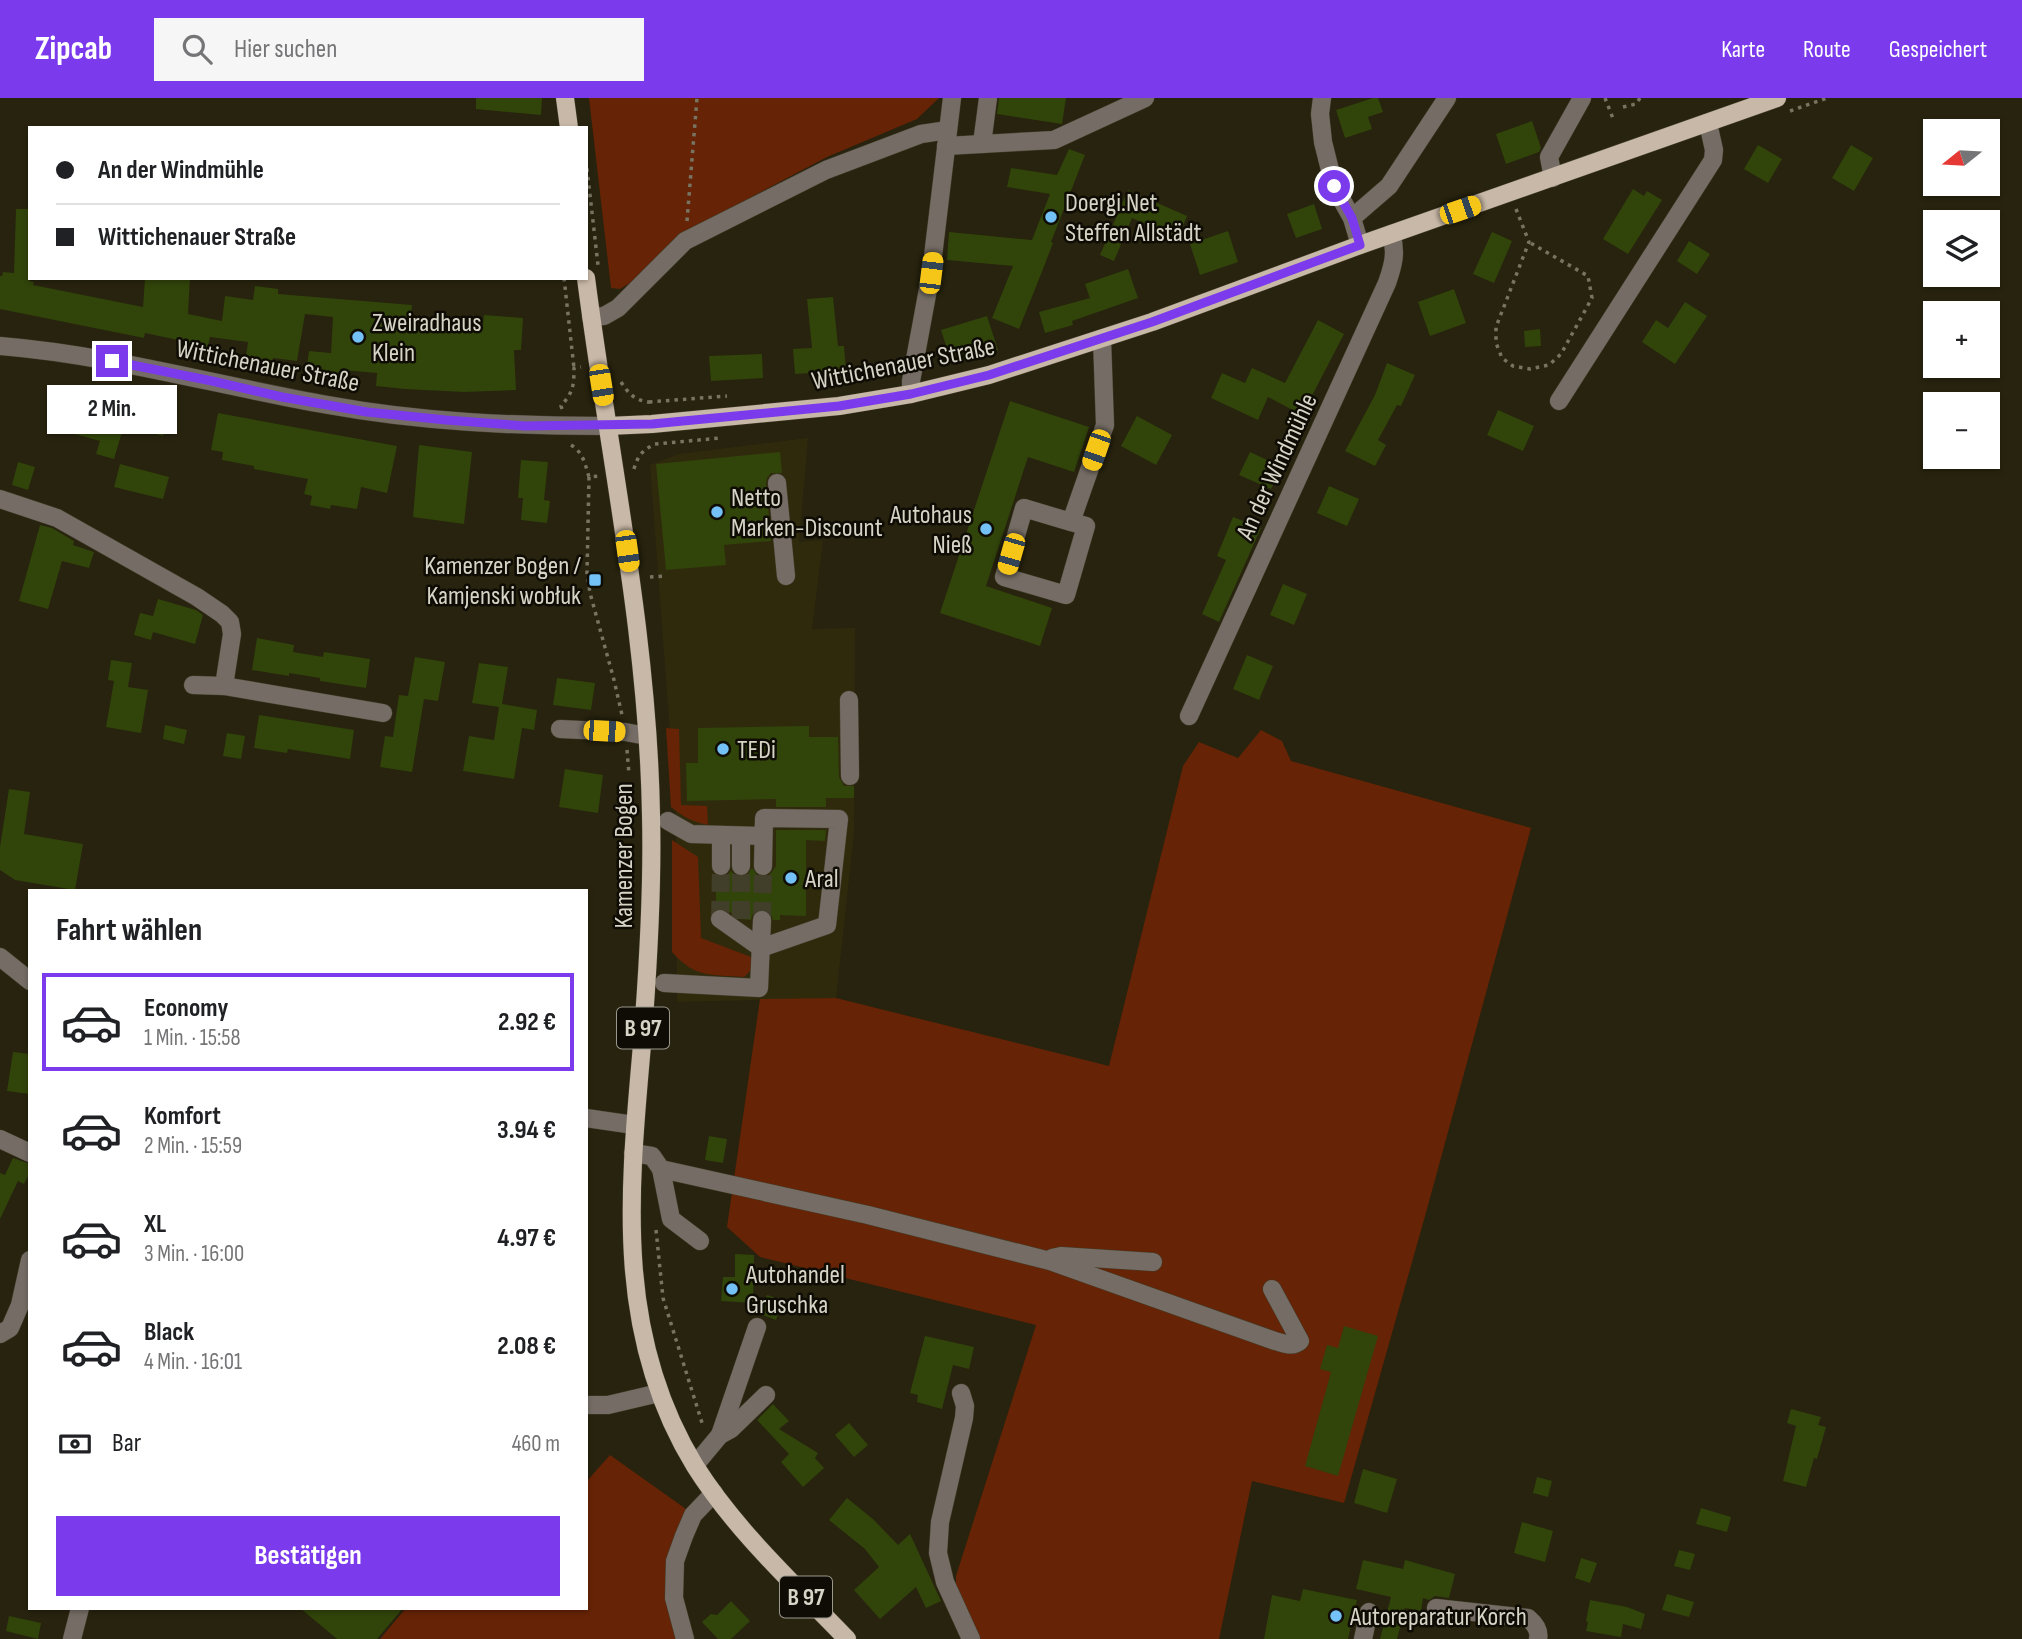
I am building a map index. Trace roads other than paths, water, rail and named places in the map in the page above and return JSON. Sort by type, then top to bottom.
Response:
[{"type":"main road","points":[[565,98],[569,126]]},
{"type":"main road","name":"Wittichenauer Straße","points":[[608,426],[839,406],[911,394],[989,375],[1102,339],[1775,98]]},
{"type":"main road","name":"Kamenzer Bogen","points":[[593,277],[591,317],[631,577],[641,661],[651,802],[647,982],[634,1125],[633,1266],[648,1359],[659,1393]]},
{"type":"main road","name":"B 97","points":[[659,1393],[695,1465],[731,1516],[847,1639]]},
{"type":"street","points":[[911,394],[911,381],[931,273],[952,98]]},
{"type":"street","points":[[982,144],[988,98]]},
{"type":"street","points":[[591,317],[604,316],[618,308],[685,241],[826,170],[921,134],[982,144],[1054,139],[1145,98]]},
{"type":"street","points":[[1322,98],[1320,114],[1323,142],[1334,186],[1352,218],[1360,245]]},
{"type":"street","points":[[1352,218],[1389,186],[1447,98]]},
{"type":"street","points":[[1553,178],[1549,157],[1582,98]]},
{"type":"street","points":[[1559,401],[1713,160],[1714,150],[1708,123]]},
{"type":"street","name":"An der Windmühle","points":[[1189,716],[1387,283],[1395,249],[1391,234]]},
{"type":"street","points":[[1071,522],[1105,425],[1102,339]]},
{"type":"street","name":"Wittichenauer Straße","points":[[0,346],[112,361],[367,412],[515,425],[608,426]]},
{"type":"street","points":[[776,483],[786,576]]},
{"type":"street","points":[[0,499],[57,518],[187,591],[222,614],[230,622],[232,634],[224,686]]},
{"type":"street","points":[[1024,508],[1071,522],[1086,526],[1066,595],[1004,577],[1024,508]]},
{"type":"street","points":[[193,684],[224,686],[383,713]]},
{"type":"street","points":[[849,700],[850,776]]},
{"type":"street","points":[[560,729],[625,732],[647,736]]},
{"type":"street","points":[[761,948],[827,925],[839,818],[764,818],[762,866]]},
{"type":"street","points":[[668,821],[691,834],[763,836]]},
{"type":"street","points":[[721,835],[721,866]]},
{"type":"street","points":[[741,836],[741,866]]},
{"type":"street","points":[[720,919],[761,948]]},
{"type":"street","points":[[741,919],[761,948]]},
{"type":"street","points":[[664,983],[759,988],[762,920]]},
{"type":"street","points":[[0,957],[28,979]]},
{"type":"street","points":[[588,1118],[634,1125]]},
{"type":"street","points":[[0,1139],[28,1152]]},
{"type":"street","points":[[633,1153],[652,1156],[661,1169],[671,1219],[700,1241]]},
{"type":"street","points":[[661,1169],[868,1214],[1050,1261],[1275,1340],[1296,1344],[1300,1341],[1272,1289]]},
{"type":"street","points":[[1050,1261],[1053,1257],[1062,1256],[1153,1262]]},
{"type":"street","points":[[0,1334],[10,1328],[20,1306],[28,1269]]},
{"type":"street","points":[[715,1441],[757,1327]]},
{"type":"street","points":[[588,1405],[608,1405],[659,1393]]},
{"type":"street","points":[[961,1393],[965,1406],[964,1418],[940,1522],[938,1553],[945,1582],[971,1639]]},
{"type":"street","points":[[695,1465],[715,1441],[766,1395]]},
{"type":"street","points":[[685,1639],[674,1598],[675,1561],[693,1515],[714,1493]]},
{"type":"street","points":[[1436,1608],[1528,1618],[1535,1623],[1538,1639]]},
{"type":"street","points":[[72,1639],[79,1610]]},
{"type":"street","points":[[1363,1639],[1369,1612]]},
{"type":"tunnel","points":[[720,919],[721,866]]},
{"type":"tunnel","points":[[741,866],[741,919]]},
{"type":"tunnel","points":[[762,920],[763,866]]},
{"type":"place","name":"Doergi.Net Steffen Allstädt","points":[[1051,217]]},
{"type":"place","name":"Zweiradhaus Klein","points":[[358,337]]},
{"type":"place","name":"Netto Marken-Discount","points":[[717,512]]},
{"type":"place","name":"Autohaus Nieß","points":[[986,529]]},
{"type":"place","name":"Kamenzer Bogen / Kamjenski wobłuk","points":[[595,580]]},
{"type":"place","name":"TEDi","points":[[723,749]]},
{"type":"place","name":"Aral","points":[[791,878]]},
{"type":"place","name":"Autohandel Gruschka","points":[[732,1289]]},
{"type":"place","name":"Autoreparatur Korch","points":[[1336,1616]]}]
